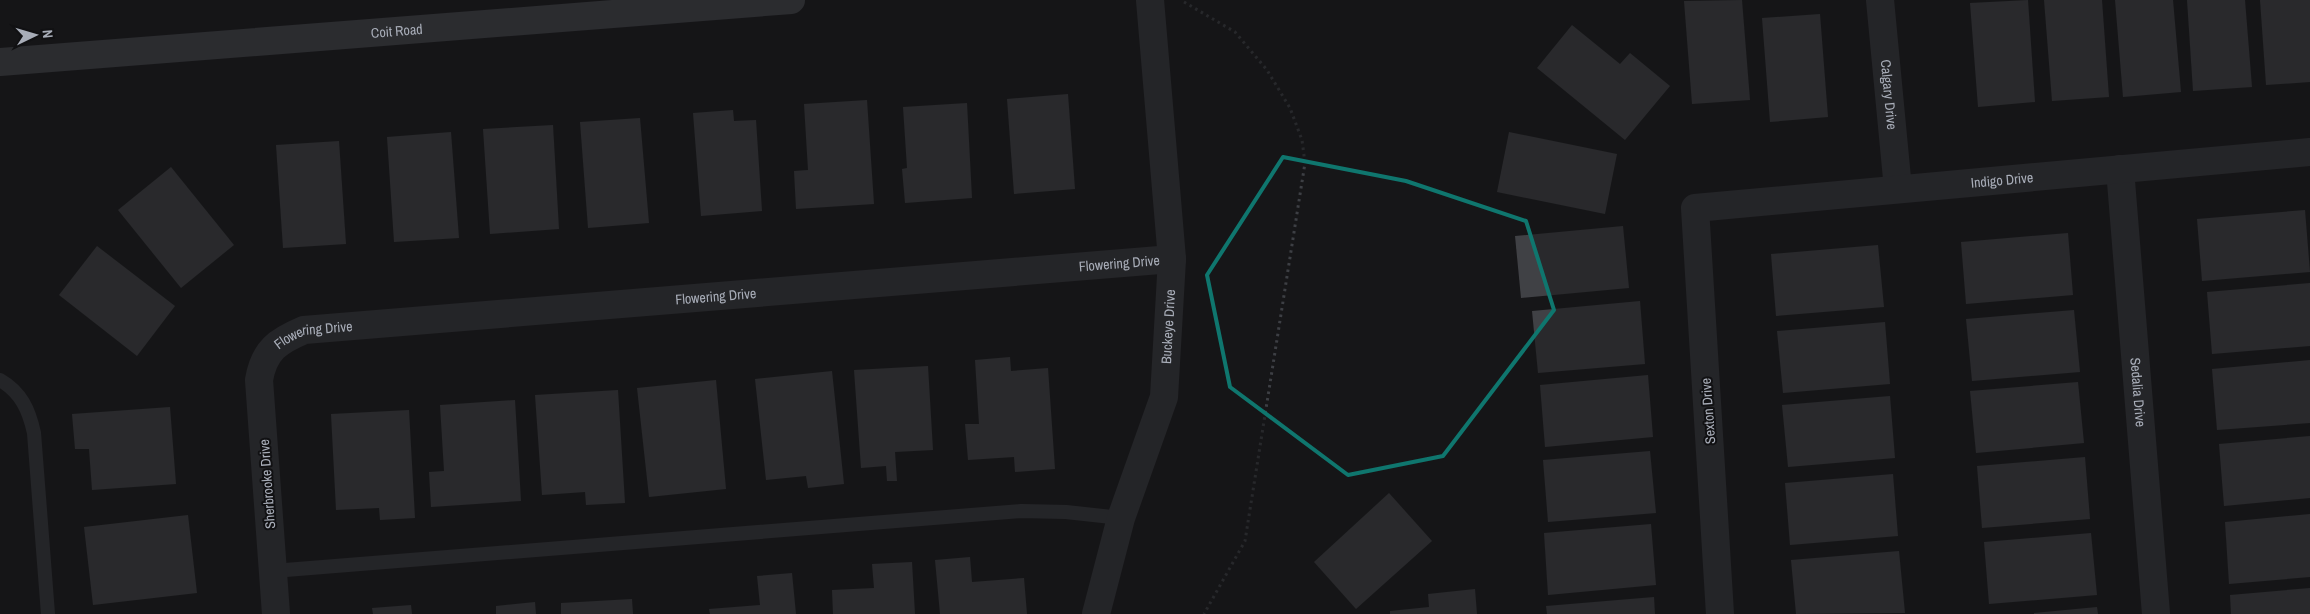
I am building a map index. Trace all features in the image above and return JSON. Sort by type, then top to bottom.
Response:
[{"type":"main road","name":"Coit Road","points":[[0,62],[792,0]]},
{"type":"street","name":"Buckeye Drive","points":[[1096,614],[1121,518],[1164,397],[1172,259],[1150,0]]},
{"type":"street","name":"Calgary Drive","points":[[1880,0],[1898,189]]},
{"type":"street","name":"Indigo Drive","points":[[1695,208],[2310,152]]},
{"type":"street","name":"Sedalia Drive","points":[[2120,169],[2156,614]]},
{"type":"street","name":"Sexton Drive","points":[[1695,208],[1720,614]]},
{"type":"street","name":"Flowering Drive","points":[[267,355],[283,339],[304,330],[1172,259]]},
{"type":"street","name":"Sherbrooke Drive","points":[[267,355],[261,365],[259,380],[276,614]]},
{"type":"lane","points":[[0,380],[12,387],[30,415],[37,461],[48,614]]},
{"type":"lane","points":[[273,571],[1021,511],[1066,512],[1121,518]]},
{"type":"path","points":[[1184,2],[1235,32],[1267,70],[1290,108],[1302,140],[1305,163],[1245,541],[1204,614]]},
{"type":"highlighted area","points":[[1283,157],[1406,181],[1526,221],[1554,310],[1443,456],[1348,475],[1230,387],[1207,275]]},
{"type":"building","points":[[1742,0],[1750,100],[1692,104],[1684,1]]},
{"type":"building","points":[[2028,0],[2035,102],[1978,107],[1970,3]]},
{"type":"building","points":[[2044,0],[2102,0],[2109,97],[2052,101]]},
{"type":"building","points":[[2115,0],[2173,0],[2181,92],[2123,97]]},
{"type":"building","points":[[2187,0],[2245,0],[2252,87],[2193,91]]},
{"type":"building","points":[[2260,0],[2310,0],[2310,82],[2266,85]]},
{"type":"building","points":[[1820,14],[1828,117],[1770,122],[1762,18]]},
{"type":"building","points":[[1572,25],[1620,64],[1630,53],[1670,86],[1625,140],[1537,68]]},
{"type":"building","points":[[1068,94],[1075,189],[1014,194],[1007,99]]},
{"type":"building","points":[[867,100],[874,204],[796,209],[794,171],[808,170],[804,104]]},
{"type":"building","points":[[967,103],[972,198],[905,203],[902,169],[907,168],[903,107]]},
{"type":"building","points":[[733,110],[734,121],[756,120],[762,211],[701,216],[693,113]]},
{"type":"building","points":[[640,118],[649,223],[588,228],[580,122]]},
{"type":"building","points":[[553,125],[559,229],[490,234],[483,129]]},
{"type":"building","points":[[451,132],[459,238],[394,242],[387,137]]},
{"type":"building","points":[[1509,132],[1617,154],[1605,214],[1497,192]]},
{"type":"building","points":[[339,141],[346,244],[283,248],[276,145]]},
{"type":"building","points":[[171,167],[234,245],[181,288],[118,210]]},
{"type":"building","points":[[2305,210],[2310,272],[2202,281],[2197,219]]},
{"type":"building","points":[[1623,226],[1629,288],[1521,298],[1515,236]]},
{"type":"building","points":[[2068,233],[2073,295],[1966,304],[1961,242]]},
{"type":"building","points":[[1878,245],[1884,307],[1776,316],[1771,254]]},
{"type":"building","points":[[97,246],[175,306],[137,356],[59,295]]},
{"type":"building","points":[[2310,283],[2310,346],[2212,354],[2207,292]]},
{"type":"building","points":[[1640,301],[1645,364],[1538,373],[1532,311]]},
{"type":"building","points":[[2074,310],[2080,372],[1972,381],[1966,319]]},
{"type":"building","points":[[1885,322],[1890,384],[1783,393],[1777,331]]},
{"type":"building","points":[[1010,357],[1011,371],[1048,368],[1055,469],[1015,472],[1014,457],[968,460],[965,424],[979,424],[975,360]]},
{"type":"building","points":[[2310,360],[2310,423],[2217,430],[2212,369]]},
{"type":"building","points":[[928,366],[933,450],[895,452],[897,481],[887,481],[886,466],[861,468],[854,370]]},
{"type":"building","points":[[832,371],[844,484],[808,488],[806,476],[766,480],[755,379]]},
{"type":"building","points":[[1648,375],[1653,437],[1545,447],[1540,385]]},
{"type":"building","points":[[716,380],[726,489],[649,497],[637,388]]},
{"type":"building","points":[[2078,382],[2084,443],[1976,453],[1970,391]]},
{"type":"building","points":[[618,390],[625,503],[586,505],[585,492],[542,495],[535,395]]},
{"type":"building","points":[[1890,396],[1895,458],[1788,467],[1782,405]]},
{"type":"building","points":[[515,400],[521,501],[431,507],[429,472],[444,471],[440,405]]},
{"type":"building","points":[[170,407],[176,484],[92,490],[89,449],[75,449],[72,414]]},
{"type":"building","points":[[409,410],[415,518],[380,520],[379,508],[336,510],[331,414]]},
{"type":"building","points":[[2310,436],[2310,498],[2224,506],[2219,444]]},
{"type":"building","points":[[1650,451],[1656,513],[1548,522],[1543,460]]},
{"type":"building","points":[[2085,457],[2090,519],[1982,528],[1977,466]]},
{"type":"building","points":[[1893,474],[1898,536],[1790,545],[1785,483]]},
{"type":"building","points":[[1389,493],[1432,541],[1356,609],[1314,562]]},
{"type":"building","points":[[2310,514],[2310,577],[2229,584],[2225,522]]},
{"type":"building","points":[[188,515],[197,593],[93,605],[84,527]]},
{"type":"building","points":[[1651,524],[1656,585],[1548,595],[1544,533]]},
{"type":"building","points":[[2091,533],[2097,595],[1989,604],[1984,542]]},
{"type":"building","points":[[1899,551],[1905,613],[1796,614],[1791,560]]},
{"type":"building","points":[[970,557],[972,582],[1024,578],[1027,614],[940,614],[935,560]]},
{"type":"building","points":[[912,562],[915,614],[833,614],[832,590],[874,588],[872,564]]},
{"type":"building","points":[[792,573],[796,614],[710,614],[709,609],[760,605],[757,576]]},
{"type":"building","points":[[2310,588],[2310,614],[2231,614],[2230,595]]},
{"type":"building","points":[[1475,589],[1477,614],[1390,614],[1390,611],[1429,607],[1428,594]]},
{"type":"building","points":[[1654,597],[1655,614],[1547,614],[1546,606]]},
{"type":"building","points":[[632,599],[633,614],[561,614],[561,603]]},
{"type":"building","points":[[535,602],[536,614],[496,614],[496,606]]},
{"type":"building","points":[[411,605],[412,614],[373,614],[372,608]]},
{"type":"building","points":[[2097,607],[2098,614],[2034,614],[2034,613]]}]
